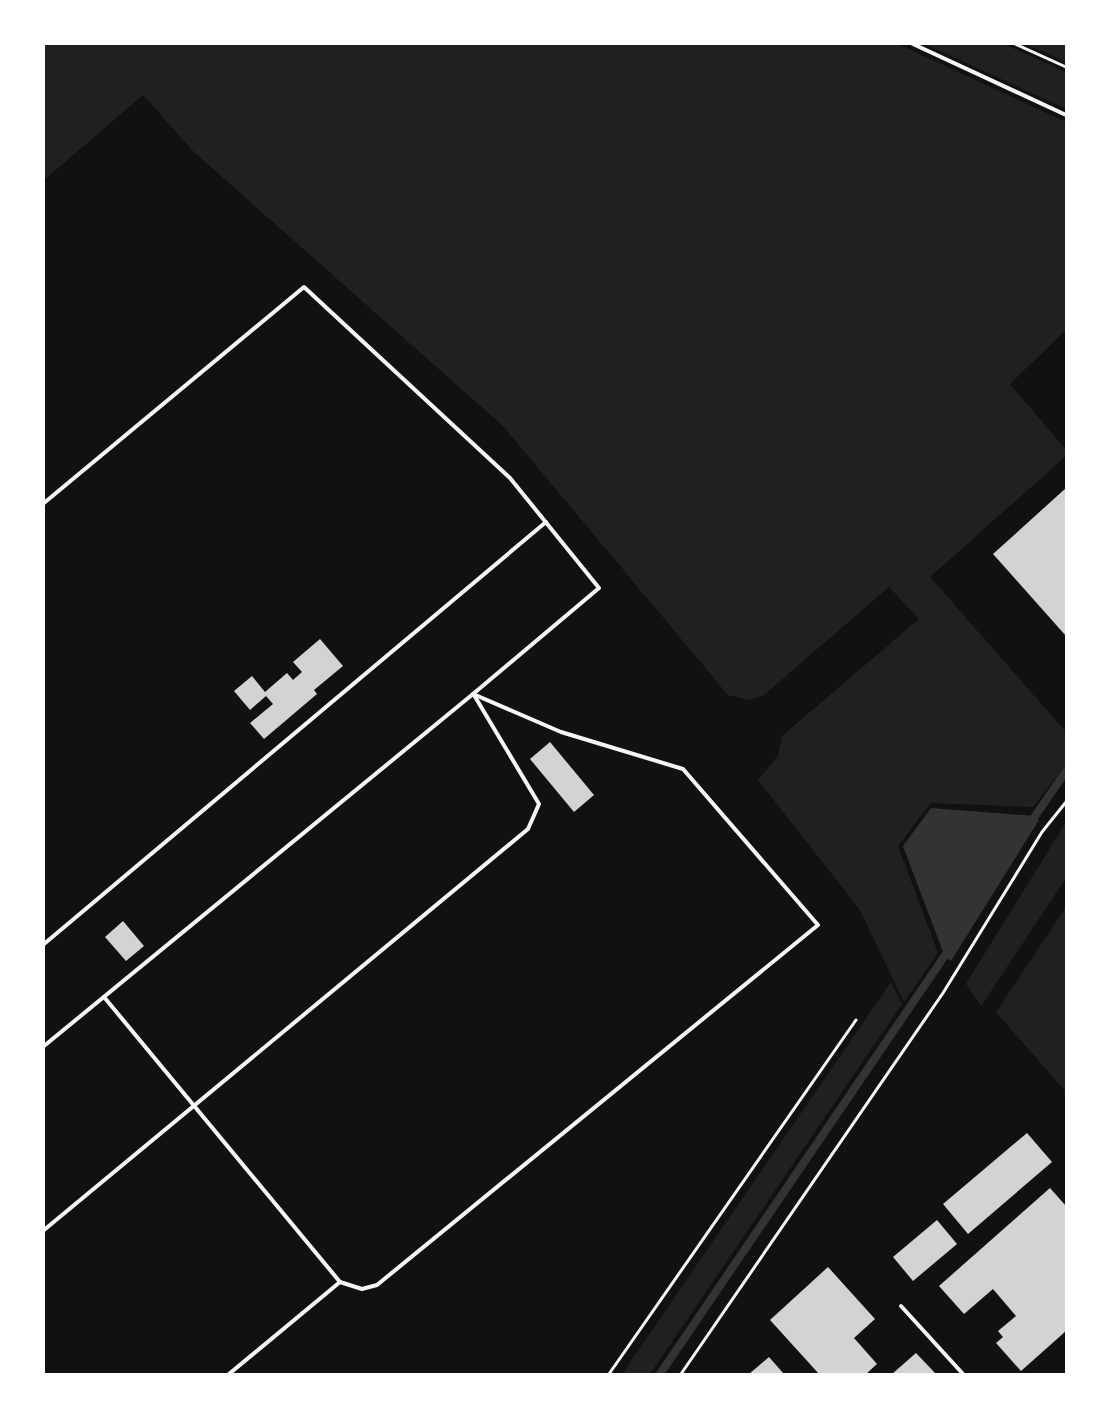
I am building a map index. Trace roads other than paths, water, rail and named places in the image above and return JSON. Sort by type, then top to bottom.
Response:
[{"type":"lane","points":[[913,44],[1066,114]]},
{"type":"lane","points":[[44,503],[304,287],[510,478],[599,588],[473,694],[44,1046]]},
{"type":"lane","points":[[44,944],[546,522]]},
{"type":"lane","points":[[44,1230],[528,830],[539,804],[473,694]]},
{"type":"lane","points":[[104,996],[340,1282],[362,1289],[377,1285],[818,925],[682,769],[562,732],[473,694]]},
{"type":"lane","points":[[230,1374],[340,1282]]},
{"type":"lane","points":[[901,1306],[963,1374]]},
{"type":"waterway","points":[[1029,825],[1066,771]]},
{"type":"waterway","points":[[660,1374],[950,948]]}]
